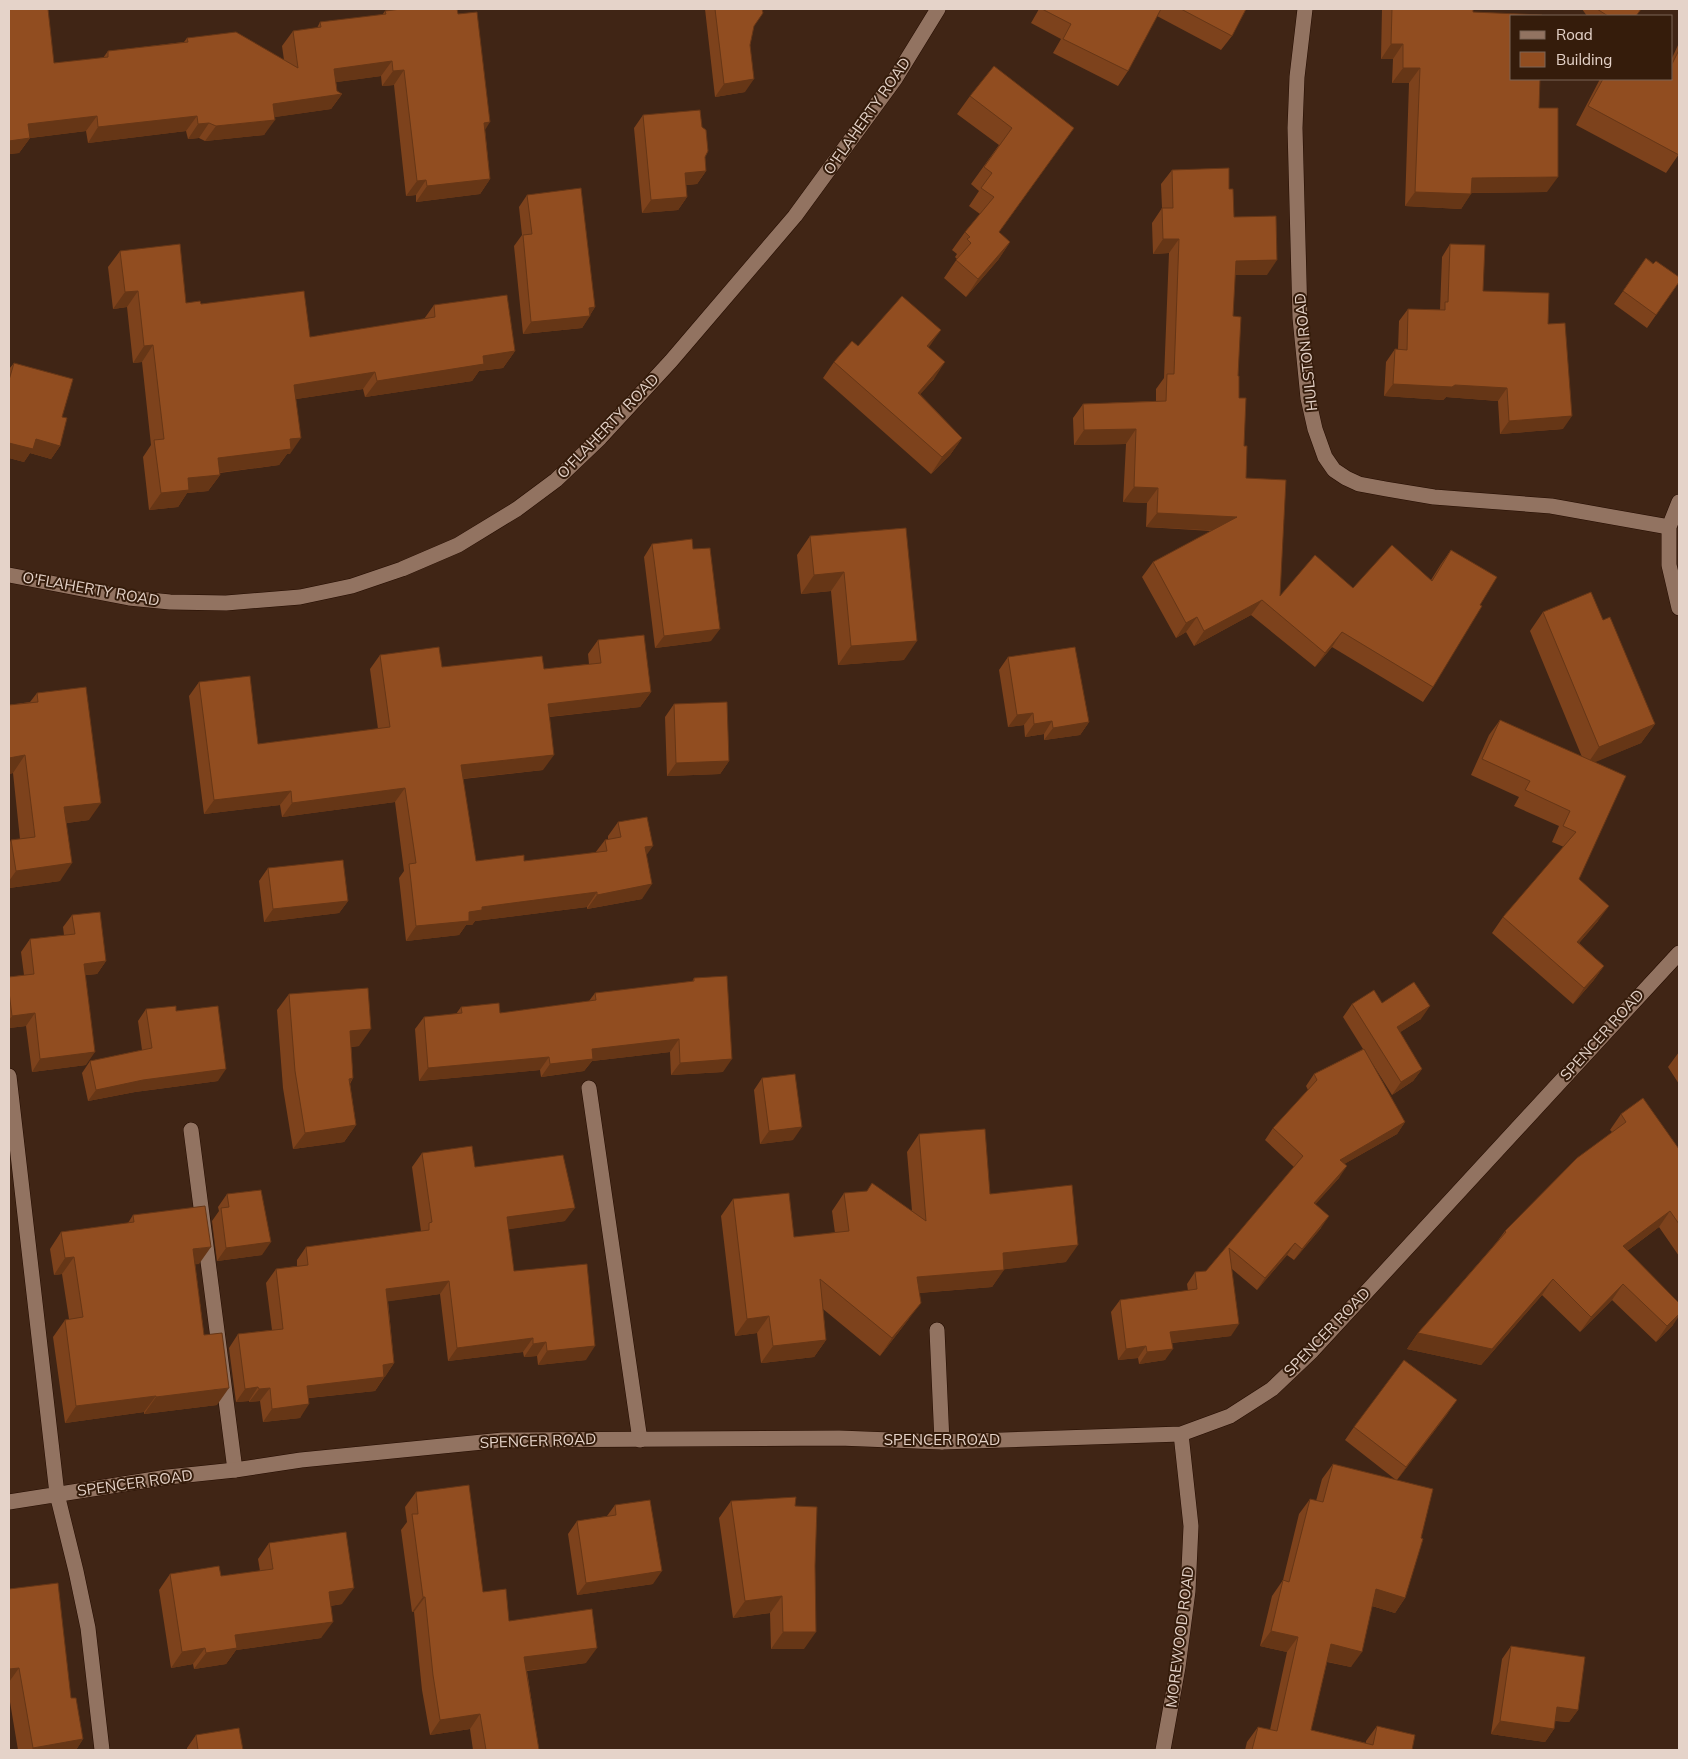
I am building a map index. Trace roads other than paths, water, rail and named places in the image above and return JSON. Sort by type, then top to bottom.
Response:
[{"type":"street","name":"O'FLAHERTY ROAD","points":[[9,575],[128,598],[170,602],[236,603],[300,597],[352,586],[402,569],[458,545],[475,535],[517,509],[556,480],[600,438],[671,360],[795,216],[895,80],[938,9]]},
{"type":"street","name":"HULSTON ROAD","points":[[1305,9],[1297,76],[1295,128],[1300,318],[1308,398],[1315,428],[1325,457],[1334,470],[1359,484],[1386,489],[1434,496],[1551,506],[1669,526]]},
{"type":"street","points":[[1679,502],[1669,526],[1669,566],[1679,608]]},
{"type":"street","name":"SPENCER ROAD","points":[[9,1502],[168,1477],[235,1470],[301,1460],[503,1440],[839,1438],[942,1442],[1181,1434],[1230,1416],[1272,1389],[1312,1351],[1679,953]]},
{"type":"street","points":[[9,1076],[57,1494],[88,1628],[102,1750]]},
{"type":"street","points":[[589,1088],[640,1440]]},
{"type":"street","points":[[191,1130],[235,1470]]},
{"type":"street","points":[[937,1330],[942,1442]]},
{"type":"street","name":"MOREWOOD ROAD","points":[[1163,1750],[1178,1667],[1188,1591],[1191,1526],[1181,1434]]}]
